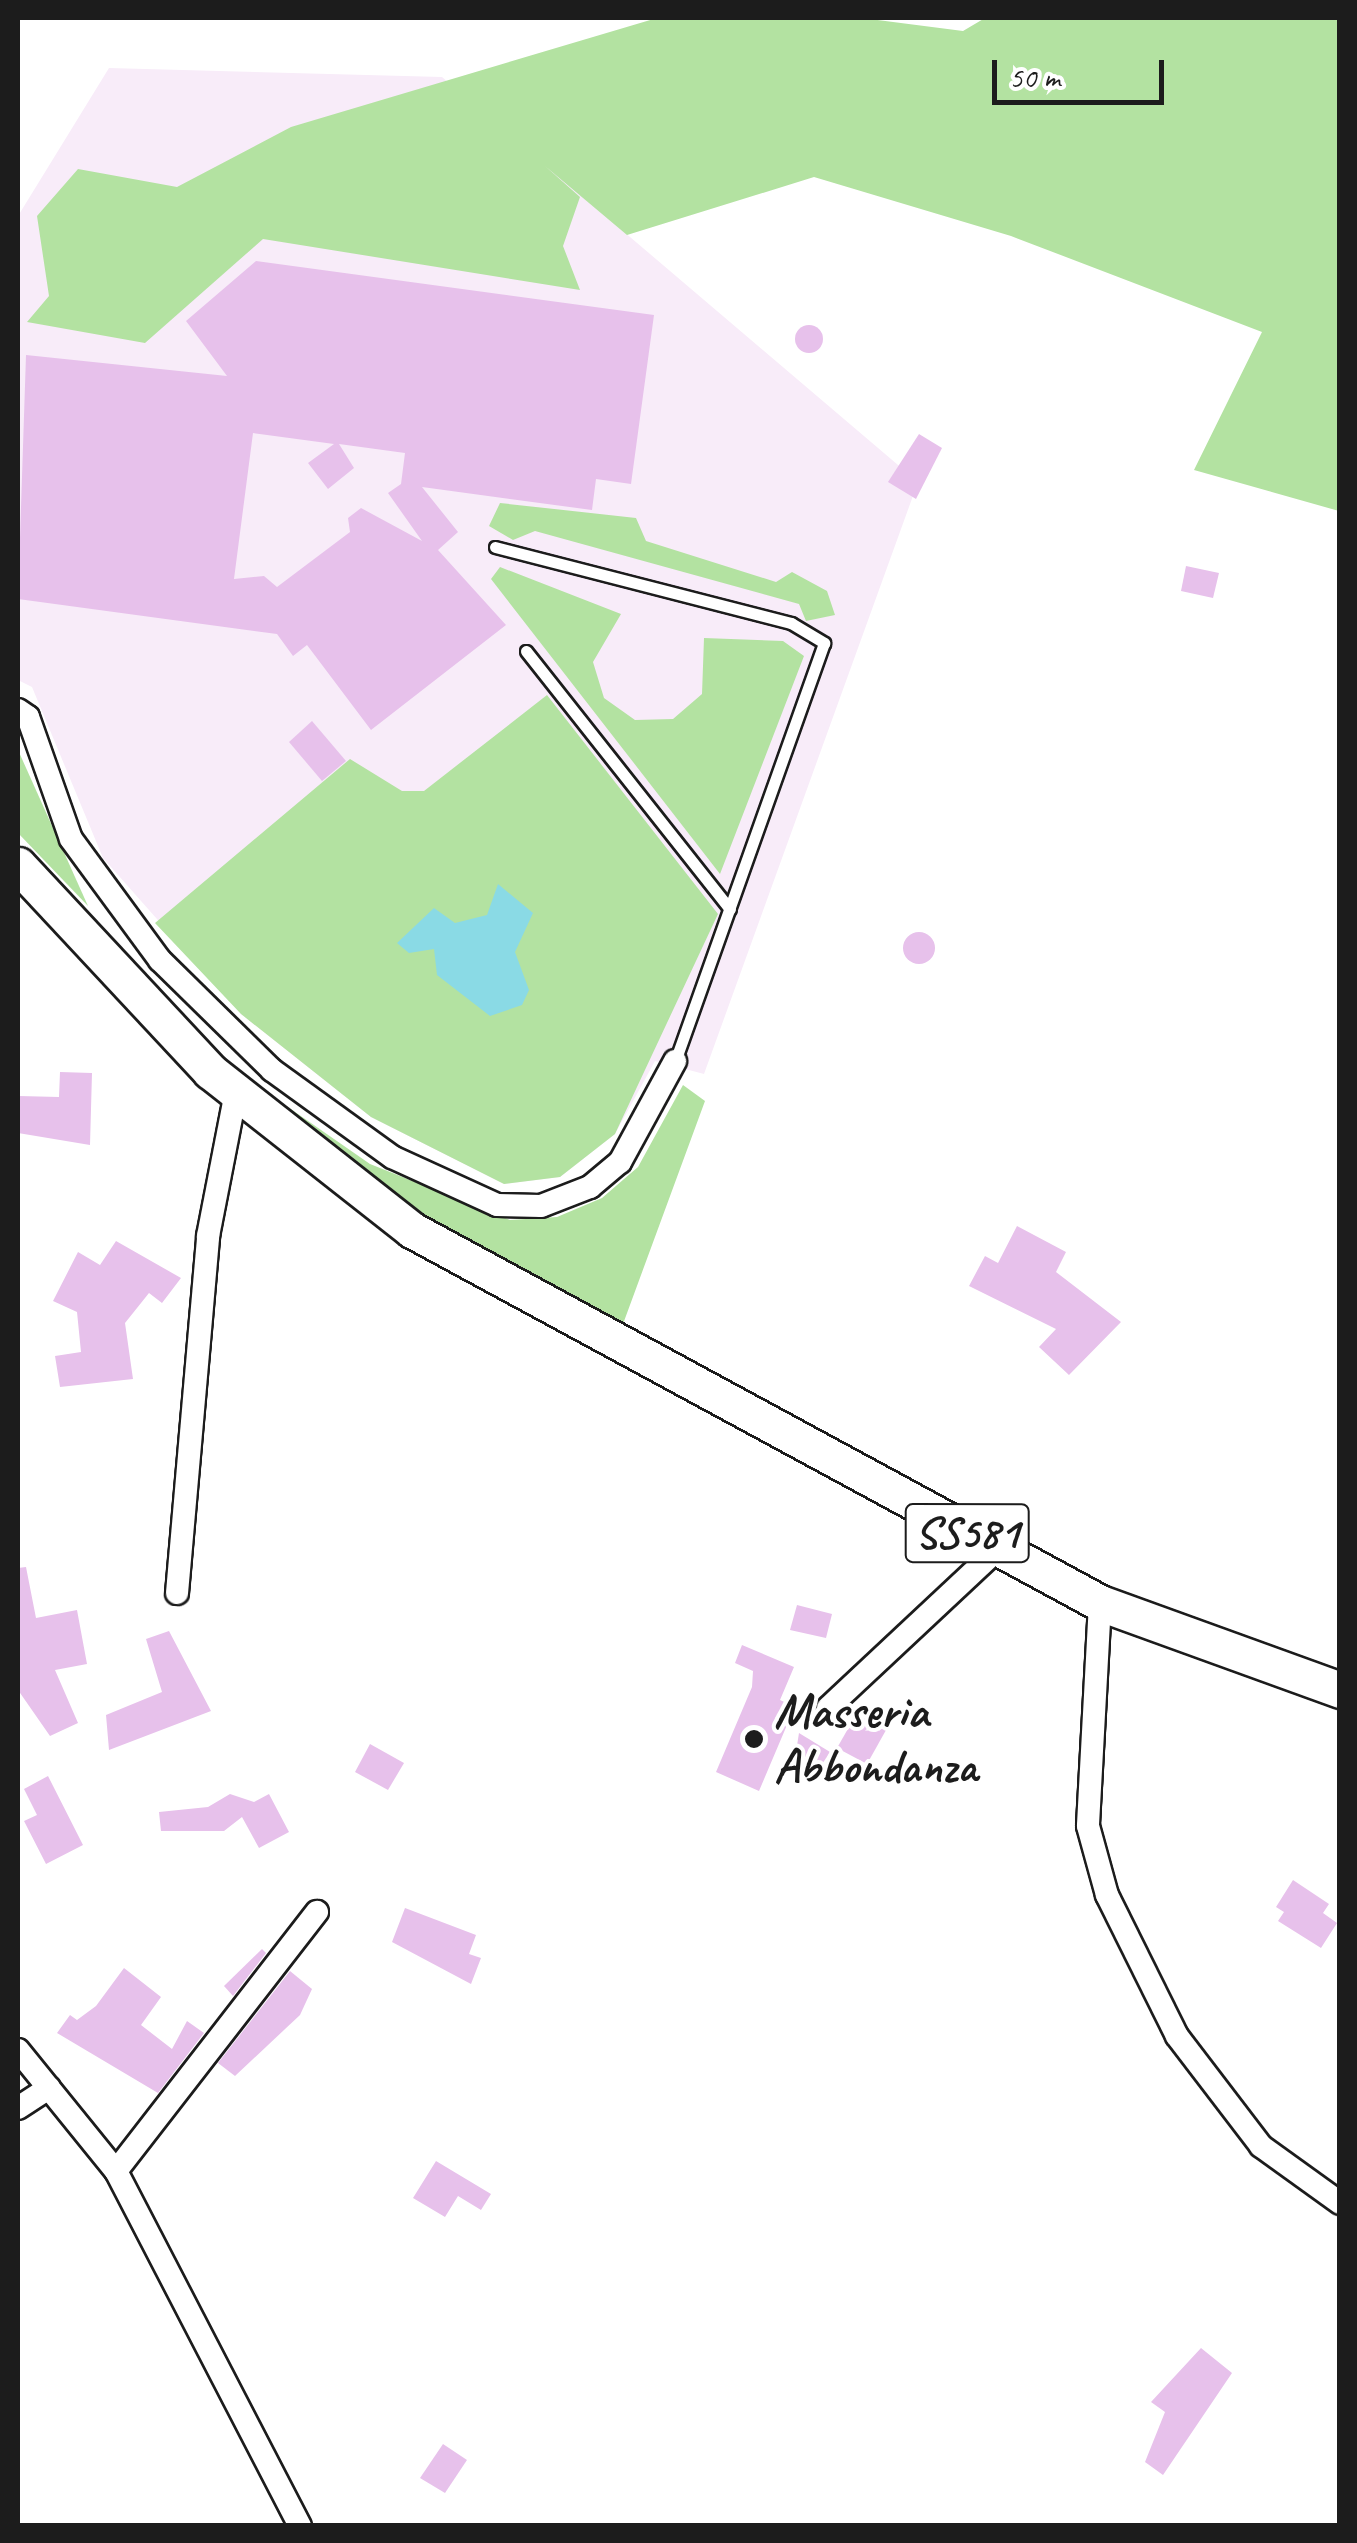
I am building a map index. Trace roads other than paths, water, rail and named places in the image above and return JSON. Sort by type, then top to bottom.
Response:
[{"type":"main road","points":[[18,865],[236,1092]]},
{"type":"main road","name":"SS581","points":[[236,1092],[412,1230],[611,1341],[1100,1603],[1340,1690]]},
{"type":"street","points":[[18,710],[28,717],[71,839],[160,960],[272,1070],[392,1157],[498,1205],[542,1206],[590,1188],[620,1162],[675,1061]]},
{"type":"street","points":[[177,1593],[208,1236],[236,1092]]},
{"type":"street","points":[[828,1708],[998,1549]]},
{"type":"street","points":[[1100,1603],[1088,1826],[1107,1895],[1177,2036],[1261,2146],[1340,2203]]},
{"type":"street","points":[[116,2171],[317,1912]]},
{"type":"street","points":[[18,2050],[116,2171],[300,2526]]},
{"type":"street","points":[[18,2108],[50,2088]]},
{"type":"lane","points":[[495,547],[791,624],[824,644],[675,1061]]},
{"type":"lane","points":[[526,651],[730,909]]},
{"type":"water","points":[[498,884],[533,913],[515,952],[529,990],[522,1005],[490,1016],[437,975],[434,949],[409,953],[397,943],[434,908],[455,923],[487,915]]},
{"type":"place","name":"Masseria Abbondanza","points":[[754,1739]]}]
